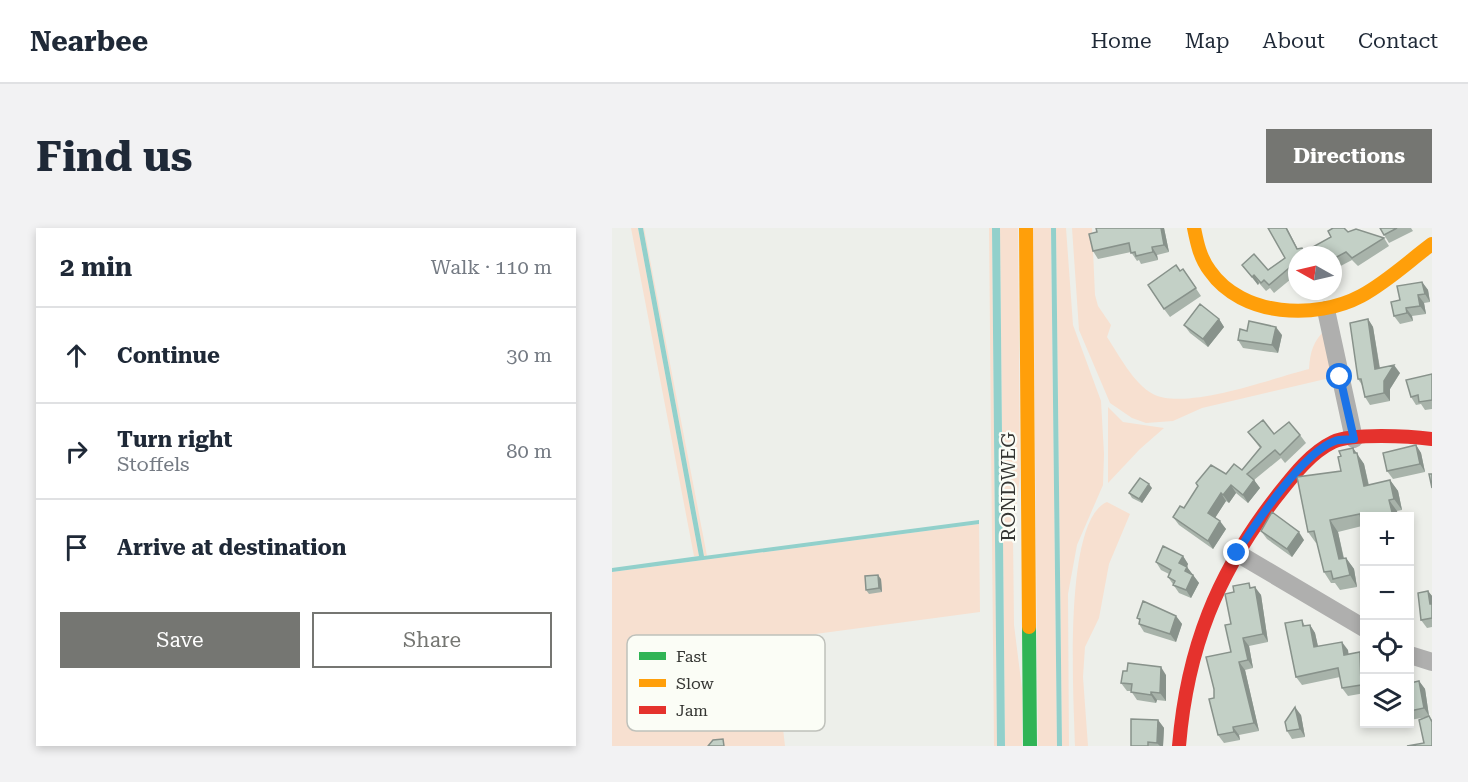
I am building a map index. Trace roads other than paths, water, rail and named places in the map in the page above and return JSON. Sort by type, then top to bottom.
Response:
[{"type":"street","name":"RONDWEG","points":[[1026,228],[1030,746]]},
{"type":"street","points":[[1194,228],[1199,252],[1223,285],[1244,299],[1270,308],[1298,312],[1326,310],[1361,297],[1432,244]]},
{"type":"street","points":[[1326,310],[1354,439]]},
{"type":"street","points":[[1179,746],[1184,691],[1191,655],[1212,599],[1260,516],[1307,462],[1334,441],[1382,434],[1432,439]]},
{"type":"street","points":[[1237,553],[1360,625]]},
{"type":"street","points":[[1414,656],[1432,662]]},
{"type":"water","points":[[638,228],[643,228],[704,556],[979,520],[979,524],[612,572],[612,568],[699,556]]},
{"type":"water","points":[[992,228],[1000,228],[1005,746],[997,746]]},
{"type":"water","points":[[1051,228],[1056,228],[1062,746],[1057,746]]}]
